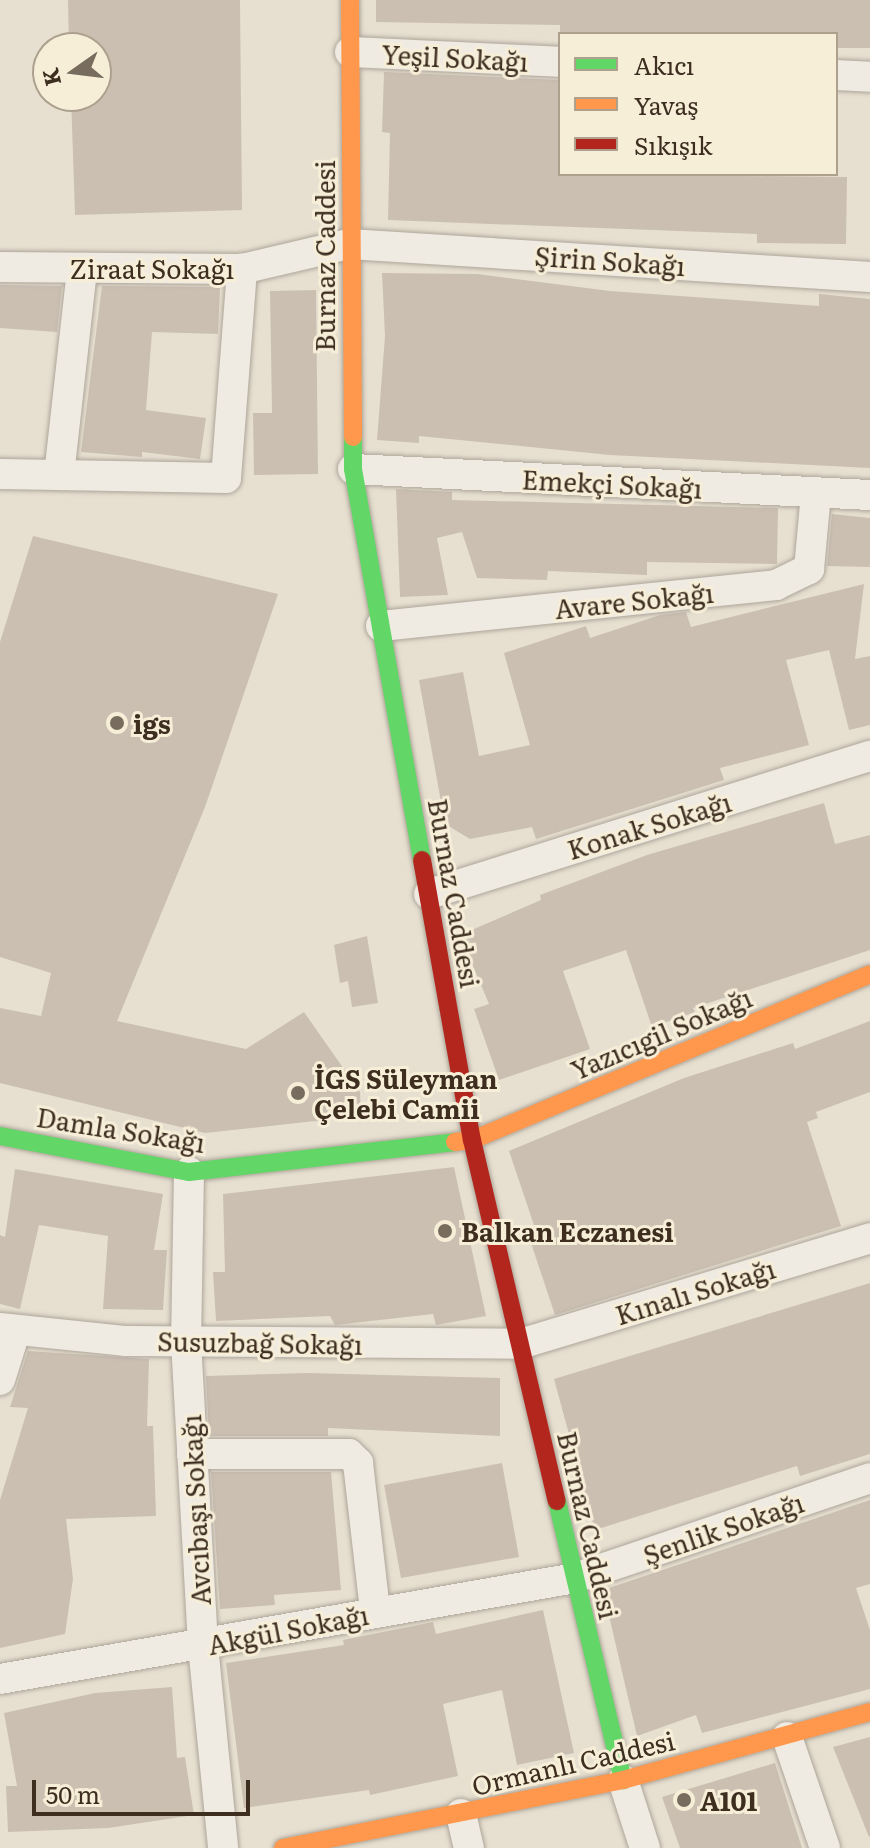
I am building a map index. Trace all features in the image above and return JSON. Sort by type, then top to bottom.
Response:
[{"type":"main road","name":"Burnaz Caddesi","points":[[350,0],[349,244],[353,469],[472,1140],[623,1780]]},
{"type":"main road","name":"Yazıcıgil Sokağı","points":[[472,1140],[870,974]]},
{"type":"main road","name":"Damla Sokağı","points":[[0,1136],[189,1172],[256,1168],[472,1140]]},
{"type":"main road","name":"Ormanlı Caddesi","points":[[283,1848],[623,1780],[870,1712]]},
{"type":"street","name":"Yeşil Sokağı","points":[[350,52],[558,62]]},
{"type":"street","points":[[838,75],[870,77]]},
{"type":"street","name":"Ziraat Sokağı","points":[[0,267],[242,269],[349,244]]},
{"type":"street","name":"Şirin Sokağı","points":[[349,244],[870,277]]},
{"type":"street","points":[[59,475],[82,269]]},
{"type":"street","points":[[0,474],[226,478],[242,269]]},
{"type":"street","name":"Emekçi Sokağı","points":[[353,469],[870,495]]},
{"type":"street","name":"Avare Sokağı","points":[[381,626],[776,585],[809,569],[816,493]]},
{"type":"street","name":"Konak Sokağı","points":[[429,894],[870,756]]},
{"type":"street","name":"Avcıbaşı Sokağı","points":[[189,1172],[186,1341],[203,1646],[223,1848]]},
{"type":"street","name":"Kınalı Sokağı","points":[[520,1344],[870,1238]]},
{"type":"street","points":[[0,1380],[7,1330]]},
{"type":"street","name":"Susuzbağ Sokağı","points":[[7,1330],[186,1341],[520,1344]]},
{"type":"street","points":[[192,1454],[349,1454],[358,1463],[375,1611]]},
{"type":"street","name":"Şenlik Sokağı","points":[[575,1578],[870,1478]]},
{"type":"street","name":"Akgül Sokağı","points":[[0,1679],[203,1646],[375,1611],[575,1578]]},
{"type":"street","points":[[787,1737],[825,1848]]},
{"type":"street","points":[[623,1780],[645,1848]]},
{"type":"street","points":[[461,1814],[469,1848]]},
{"type":"building","points":[[68,0],[240,0],[242,210],[75,215],[72,112],[112,112],[112,32],[69,32]]},
{"type":"building","points":[[376,0],[870,0],[870,48],[838,48],[838,32],[560,32],[560,25],[376,22]]},
{"type":"building","points":[[384,72],[558,80],[558,176],[847,177],[846,244],[757,243],[757,234],[388,220],[390,133],[382,132]]},
{"type":"building","points":[[382,273],[477,274],[610,291],[819,306],[819,294],[870,299],[870,468],[610,455],[419,436],[419,443],[377,440],[385,336]]},
{"type":"building","points":[[0,285],[62,286],[57,332],[0,328]]},
{"type":"building","points":[[102,286],[220,287],[218,334],[152,332],[146,410],[206,418],[200,459],[142,452],[142,457],[81,452]]},
{"type":"building","points":[[316,290],[318,474],[254,475],[253,413],[272,413],[270,291]]},
{"type":"building","points":[[396,489],[452,492],[452,500],[778,508],[777,564],[647,562],[647,575],[548,571],[547,580],[477,578],[462,532],[437,538],[448,595],[400,597]]},
{"type":"building","points":[[832,514],[870,518],[870,567],[827,566]]},
{"type":"building","name":"igs","points":[[33,536],[278,594],[205,807],[117,1021],[246,1049],[304,1012],[360,1092],[361,1116],[205,1133],[0,1083],[0,1008],[41,1016],[51,973],[0,957],[0,642]]},
{"type":"building","points":[[864,584],[855,659],[870,656],[870,725],[849,730],[829,650],[786,660],[809,745],[720,768],[724,780],[536,839],[532,827],[470,839],[445,824],[419,680],[463,672],[479,756],[530,745],[504,653],[586,626],[590,638],[660,615],[686,612],[691,627]]},
{"type":"building","points":[[824,803],[835,844],[870,835],[870,950],[693,1008],[695,1012],[652,1027],[626,950],[563,971],[590,1049],[499,1080],[474,1009],[489,1004],[460,935],[541,900],[540,895],[647,855]]},
{"type":"building","points":[[367,936],[378,1003],[352,1007],[348,981],[340,983],[334,945]]},
{"type":"building","points":[[870,1021],[870,1092],[816,1112],[818,1118],[807,1122],[841,1226],[555,1315],[530,1240],[538,1237],[509,1151],[684,1078],[793,1043],[795,1049]]},
{"type":"building","points":[[454,1167],[486,1316],[436,1325],[433,1314],[335,1325],[330,1316],[216,1321],[213,1272],[225,1272],[223,1194]]},
{"type":"building","points":[[15,1169],[163,1194],[154,1250],[167,1250],[163,1310],[103,1309],[108,1236],[39,1225],[20,1309],[0,1304],[0,1235],[5,1237]]},
{"type":"building","points":[[870,1283],[870,1454],[800,1476],[797,1466],[595,1530],[554,1379]]},
{"type":"building","points":[[28,1351],[149,1359],[147,1426],[153,1426],[156,1516],[66,1519],[73,1579],[65,1634],[0,1648],[0,1500],[28,1408],[10,1407]]},
{"type":"building","points":[[307,1373],[500,1378],[500,1436],[328,1428],[328,1436],[209,1436],[206,1376]]},
{"type":"building","points":[[502,1463],[519,1557],[401,1578],[384,1485]]},
{"type":"building","points":[[211,1472],[331,1472],[341,1590],[274,1595],[275,1605],[220,1609]]},
{"type":"building","points":[[870,1500],[870,1584],[856,1588],[870,1630],[870,1689],[702,1733],[696,1715],[637,1736],[603,1590]]},
{"type":"building","points":[[543,1610],[574,1753],[517,1765],[502,1690],[443,1704],[458,1776],[370,1795],[369,1790],[244,1808],[226,1663],[344,1645],[343,1640],[433,1622],[436,1634]]},
{"type":"building","points":[[172,1687],[177,1758],[185,1757],[194,1815],[108,1828],[8,1832],[6,1786],[17,1786],[4,1713],[95,1693]]},
{"type":"building","points":[[870,1737],[870,1836],[869,1837],[833,1747]]},
{"type":"building","points":[[775,1763],[802,1848],[680,1848],[662,1797]]},
{"type":"traffic: fast","points":[[353,437],[353,469],[422,860]]},
{"type":"traffic: fast","points":[[0,1136],[189,1172],[455,1142]]},
{"type":"traffic: fast","points":[[557,1501],[623,1780]]},
{"type":"traffic: slow","points":[[350,0],[353,437]]},
{"type":"traffic: slow","points":[[455,1142],[472,1140],[870,974]]},
{"type":"traffic: slow","points":[[283,1848],[623,1780],[870,1712]]},
{"type":"traffic: jam","points":[[422,860],[472,1140],[557,1501]]},
{"type":"place","name":"igs","points":[[117,723]]},
{"type":"place","name":"İGS Süleyman Çelebi Camii","points":[[298,1093]]},
{"type":"place","name":"Balkan Eczanesi","points":[[445,1231]]},
{"type":"place","name":"A101","points":[[684,1800]]}]
